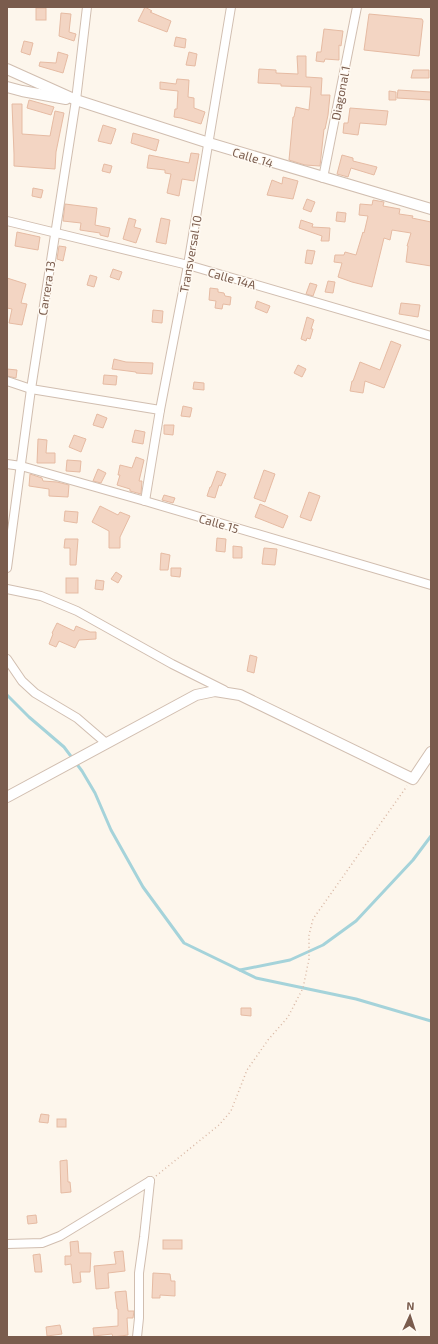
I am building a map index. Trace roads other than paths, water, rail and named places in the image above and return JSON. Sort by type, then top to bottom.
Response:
[{"type":"street","name":"Carrera 13","points":[[7,568],[54,233],[76,100],[87,7]]},
{"type":"street","name":"Transversal 10","points":[[145,501],[160,410],[188,265],[231,7]]},
{"type":"street","name":"Diagonal 1","points":[[323,178],[358,7]]},
{"type":"street","points":[[7,69],[76,100]]},
{"type":"street","points":[[7,87],[46,96],[76,100]]},
{"type":"street","name":"Calle 14","points":[[76,100],[209,143],[431,210]]},
{"type":"street","name":"Calle 14A","points":[[7,221],[188,265],[431,336]]},
{"type":"street","points":[[7,381],[31,389],[160,410]]},
{"type":"street","name":"Calle 15","points":[[7,464],[21,466],[145,501],[431,585]]},
{"type":"street","points":[[7,589],[42,596],[77,611],[172,664],[230,694]]},
{"type":"street","points":[[7,659],[22,681],[35,693],[77,718],[106,743]]},
{"type":"street","points":[[7,797],[196,695],[215,691],[240,695],[413,778],[431,752]]},
{"type":"street","points":[[7,1244],[42,1243],[60,1236],[150,1181],[139,1273],[139,1318],[137,1337]]},
{"type":"waterway","points":[[7,695],[29,717],[64,747],[82,771],[95,793],[111,830],[143,887],[184,943],[256,978],[356,999],[431,1021]]},
{"type":"waterway","points":[[240,970],[290,960],[323,945],[356,921],[413,860],[431,836]]}]
